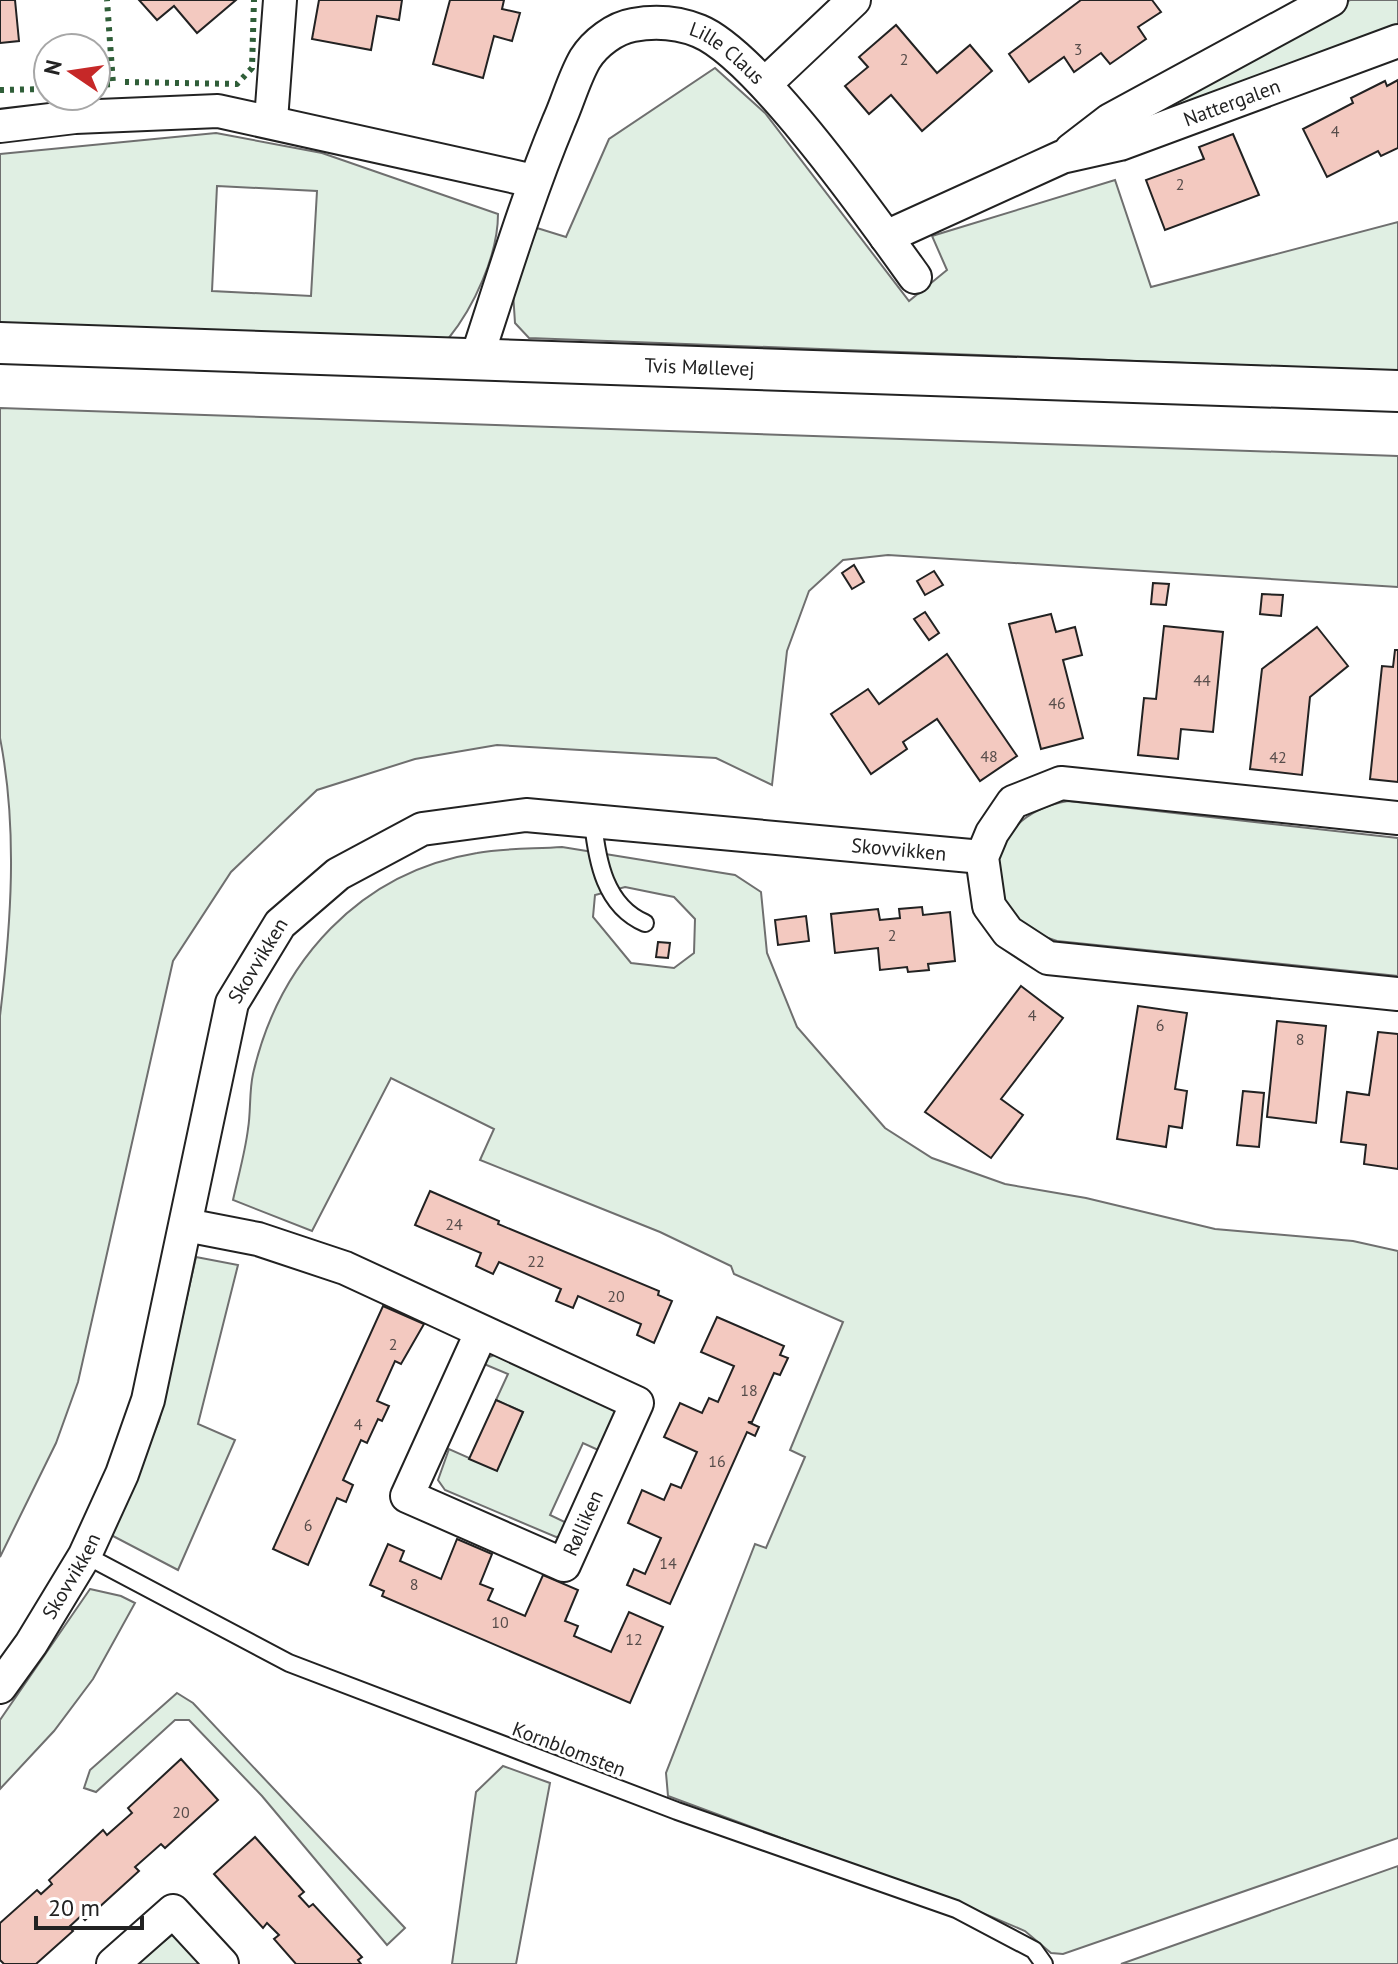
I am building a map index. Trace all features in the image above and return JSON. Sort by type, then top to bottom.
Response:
[{"type":"street","points":[[271,120],[280,0]]},
{"type":"street","points":[[765,84],[854,0]]},
{"type":"street","name":"Nattergalen","points":[[1062,157],[1110,120],[1331,0]]},
{"type":"street","name":"Lille Claus","points":[[477,357],[534,181],[586,59],[621,13],[649,22],[701,31],[765,84],[915,277]]},
{"type":"street","name":"Nattergalen","points":[[886,237],[1062,157],[1120,144],[1398,41]]},
{"type":"street","points":[[0,126],[160,111],[218,111],[271,120],[534,181]]},
{"type":"street","name":"Tvis Møllevej","points":[[0,343],[1398,391]]},
{"type":"street","points":[[1398,818],[1061,783],[1013,802],[992,833],[982,857],[989,906],[1008,932],[1048,958],[1398,994]]},
{"type":"street","name":"Skovvikken","points":[[0,1687],[31,1644],[85,1555],[122,1474],[148,1400],[232,1003],[280,924],[338,874],[422,829],[526,815],[982,857]]},
{"type":"street","name":"Rølliken","points":[[186,1225],[258,1239],[345,1268],[637,1403],[564,1565],[407,1496],[481,1333]]},
{"type":"street","points":[[113,1964],[173,1911],[222,1964]]},
{"type":"lane","points":[[593,822],[597,860],[607,886],[629,917],[645,923]]},
{"type":"lane","name":"Kornblomsten","points":[[85,1555],[289,1663],[677,1811],[956,1909],[1034,1950],[1044,1964]]},
{"type":"green space","points":[[1350,0],[1398,0],[1398,32],[1112,140],[1124,122]]},
{"type":"green space","points":[[715,68],[765,113],[909,301],[947,270],[932,236],[1115,180],[1151,287],[1398,222],[1398,371],[529,338],[515,323],[513,292],[537,228],[566,237],[609,139]]},
{"type":"green space","points":[[216,133],[322,153],[498,214],[497,230],[483,280],[467,312],[448,339],[0,324],[0,154]],"holes":[[[217,186],[317,191],[311,296],[212,291]]]},
{"type":"green space","points":[[0,408],[1398,456],[1398,587],[888,555],[843,560],[809,591],[787,651],[772,785],[716,758],[497,745],[415,759],[317,790],[231,872],[173,961],[78,1382],[56,1443],[0,1557],[0,1016],[7,947],[11,842],[0,738]]},
{"type":"green space","points":[[1068,801],[1398,838],[1398,976],[1057,941],[1029,928],[1010,910],[999,889],[997,867],[1003,845],[1017,826],[1038,810]]},
{"type":"green space","points":[[562,847],[735,875],[761,892],[767,953],[797,1027],[885,1128],[932,1158],[1005,1184],[1086,1198],[1215,1229],[1353,1241],[1398,1251],[1398,1838],[1063,1954],[1051,1953],[1025,1931],[973,1909],[668,1796],[666,1773],[755,1544],[766,1548],[805,1457],[790,1450],[843,1322],[734,1274],[731,1266],[660,1232],[480,1160],[494,1129],[391,1078],[312,1231],[233,1200],[247,1138],[253,1074],[265,1033],[304,959],[331,928],[362,901],[396,880],[435,863],[487,851]],"holes":[[[625,887],[674,897],[695,919],[694,953],[674,968],[631,963],[593,917],[595,895]]]},
{"type":"green space","points":[[196,1257],[238,1265],[198,1424],[235,1440],[178,1570],[111,1535],[159,1421]]},
{"type":"green space","points":[[501,1352],[619,1407],[607,1454],[583,1443],[550,1515],[575,1527],[569,1535],[556,1537],[445,1490],[438,1480],[449,1449],[496,1470],[523,1412],[496,1400],[508,1374],[484,1364],[487,1358]]},
{"type":"green space","points":[[90,1589],[121,1596],[135,1603],[93,1679],[54,1731],[0,1789],[0,1720]]},
{"type":"green space","points":[[177,1693],[193,1703],[405,1928],[387,1945],[262,1796],[189,1720],[175,1720],[96,1792],[84,1788],[90,1770]]},
{"type":"green space","points":[[503,1766],[550,1783],[516,1964],[452,1964],[476,1792]]},
{"type":"green space","points":[[1398,1866],[1398,1964],[1121,1964]]},
{"type":"green space","points":[[172,1935],[182,1937],[207,1964],[136,1964]]},
{"type":"building","points":[[0,0],[15,0],[19,41],[0,43]]},
{"type":"building","points":[[139,0],[236,0],[197,33],[174,6],[157,20]]},
{"type":"building","points":[[319,0],[402,0],[399,20],[377,16],[371,50],[312,39]]},
{"type":"building","points":[[450,0],[504,0],[502,9],[520,13],[512,41],[494,36],[483,78],[433,64]]},
{"type":"building","points":[[1081,0],[1152,0],[1161,12],[1138,27],[1146,39],[1110,64],[1101,53],[1074,72],[1064,57],[1029,82],[1009,54]]},
{"type":"building","points":[[896,25],[937,73],[970,45],[992,71],[922,131],[891,95],[869,114],[845,86],[868,67],[859,57]]},
{"type":"building","points":[[1398,80],[1398,148],[1381,156],[1378,151],[1327,177],[1303,129],[1353,103],[1351,98],[1385,81],[1387,86]]},
{"type":"building","points":[[1233,134],[1259,195],[1165,230],[1146,180],[1204,159],[1199,147]]},
{"type":"building","points":[[854,565],[864,582],[852,589],[842,573]]},
{"type":"building","points":[[934,571],[943,585],[925,595],[917,581]]},
{"type":"building","points":[[1153,583],[1169,584],[1166,605],[1151,604]]},
{"type":"building","points":[[1262,594],[1283,595],[1281,616],[1260,614]]},
{"type":"building","points":[[925,612],[939,633],[929,640],[914,619]]},
{"type":"building","points":[[1051,614],[1056,632],[1075,627],[1082,655],[1063,660],[1083,738],[1041,749],[1009,624]]},
{"type":"building","points":[[1164,626],[1223,632],[1213,732],[1181,729],[1178,759],[1138,755],[1144,698],[1156,699]]},
{"type":"building","points":[[1317,627],[1348,666],[1310,697],[1302,775],[1250,769],[1262,669]]},
{"type":"building","points":[[1395,650],[1398,650],[1398,782],[1370,779],[1382,666],[1393,667]]},
{"type":"building","points":[[947,654],[1017,756],[980,781],[937,719],[903,742],[907,749],[871,774],[831,714],[868,689],[879,704]]},
{"type":"building","points":[[922,907],[923,915],[950,912],[955,961],[928,964],[929,970],[908,972],[907,967],[880,970],[878,948],[835,953],[831,914],[878,909],[880,920],[900,918],[899,909]]},
{"type":"building","points":[[806,916],[809,941],[778,945],[775,920]]},
{"type":"building","points":[[658,942],[670,943],[668,958],[656,957]]},
{"type":"building","points":[[1021,986],[1063,1018],[1001,1099],[1023,1115],[991,1158],[925,1112]]},
{"type":"building","points":[[1138,1006],[1187,1013],[1175,1089],[1187,1091],[1182,1128],[1169,1126],[1166,1147],[1117,1139]]},
{"type":"building","points":[[1277,1021],[1326,1026],[1316,1123],[1267,1117]]},
{"type":"building","points":[[1378,1032],[1398,1034],[1398,1169],[1364,1164],[1366,1145],[1341,1142],[1347,1092],[1369,1095]]},
{"type":"building","points":[[1243,1091],[1264,1093],[1259,1147],[1237,1145]]},
{"type":"building","points":[[430,1191],[499,1221],[498,1224],[659,1291],[658,1295],[672,1301],[654,1343],[637,1335],[641,1324],[578,1296],[573,1308],[556,1301],[561,1289],[499,1262],[493,1274],[476,1266],[481,1253],[415,1225]]},
{"type":"building","points":[[383,1306],[424,1324],[401,1364],[395,1361],[377,1401],[389,1406],[382,1421],[378,1419],[367,1443],[361,1440],[343,1480],[353,1485],[346,1502],[337,1498],[308,1565],[273,1549]]},
{"type":"building","points":[[717,1317],[784,1346],[780,1355],[788,1358],[780,1375],[774,1373],[752,1422],[748,1422],[759,1427],[755,1436],[747,1432],[670,1604],[627,1585],[634,1569],[645,1574],[661,1538],[628,1523],[642,1490],[664,1500],[671,1484],[681,1488],[697,1452],[664,1437],[680,1403],[702,1413],[709,1398],[718,1402],[734,1366],[701,1352]]},
{"type":"building","points":[[496,1400],[523,1412],[497,1471],[469,1459]]},
{"type":"building","points":[[457,1539],[492,1554],[480,1584],[493,1589],[488,1600],[525,1616],[543,1575],[578,1590],[565,1621],[578,1626],[574,1636],[611,1652],[629,1612],[663,1627],[630,1703],[382,1596],[384,1591],[370,1585],[388,1544],[404,1551],[400,1561],[441,1579]]},
{"type":"building","points":[[181,1759],[218,1800],[165,1848],[161,1844],[135,1867],[139,1871],[85,1920],[81,1916],[69,1927],[73,1931],[36,1964],[4,1964],[0,1960],[0,1923],[37,1890],[41,1894],[52,1884],[49,1880],[103,1830],[107,1835],[132,1813],[128,1808]]},
{"type":"building","points":[[255,1837],[304,1892],[299,1896],[309,1907],[313,1904],[362,1957],[358,1960],[361,1964],[296,1964],[274,1939],[279,1935],[267,1923],[263,1928],[214,1874]]},
{"type":"hedge","points":[[107,0],[109,32]]},
{"type":"hedge","points":[[125,82],[237,84],[252,68],[254,0]]},
{"type":"hedge","points":[[112,70],[112,84]]},
{"type":"hedge","points":[[0,90],[32,89]]}]
